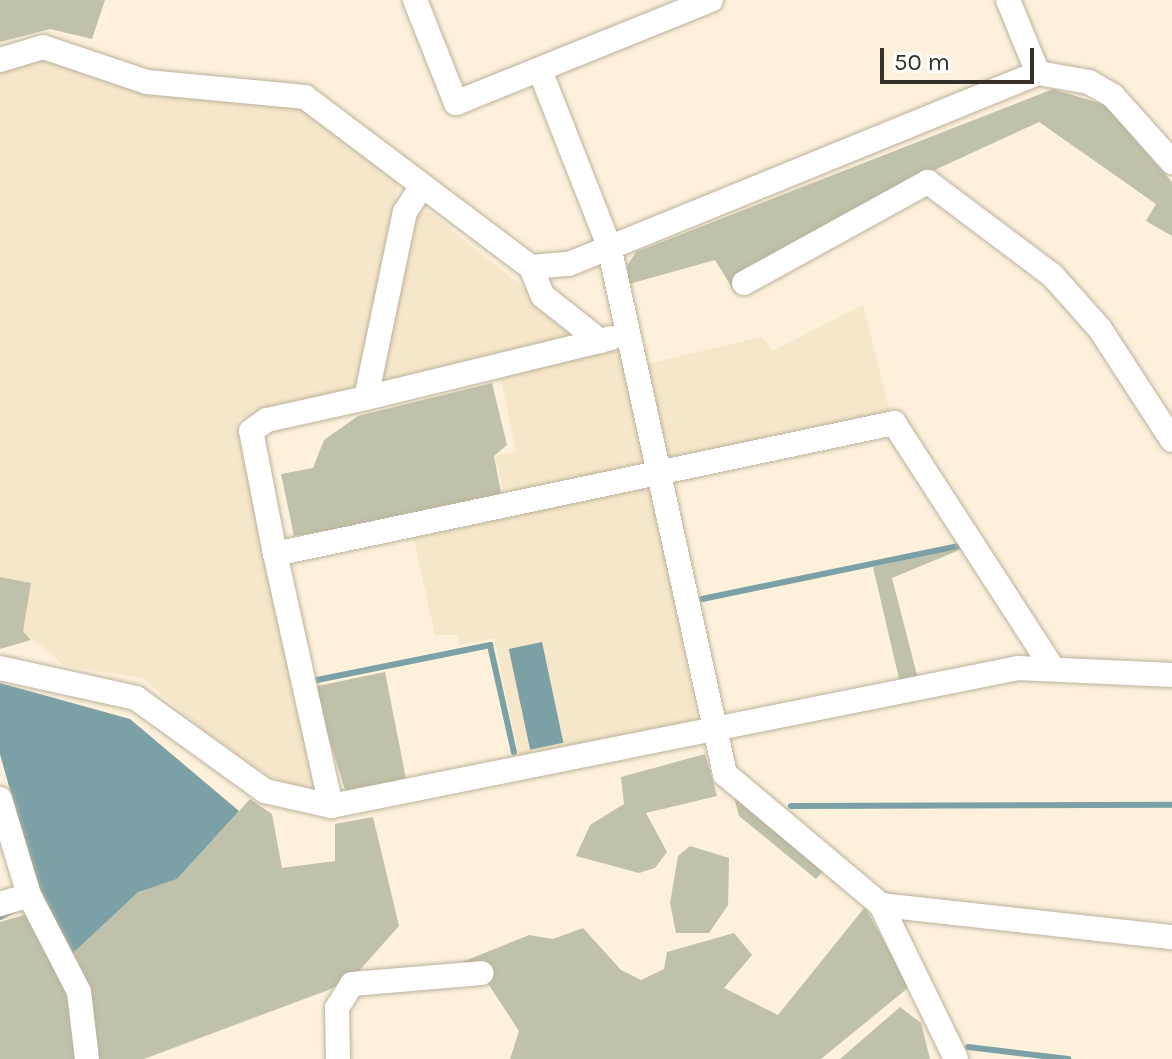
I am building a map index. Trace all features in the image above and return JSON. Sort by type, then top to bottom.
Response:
[{"type":"street","points":[[415,0],[456,103],[541,73],[705,1]]},
{"type":"street","points":[[1008,0],[1038,73]]},
{"type":"street","points":[[0,60],[43,47],[147,82],[305,97],[531,267],[543,296],[600,341]]},
{"type":"street","points":[[541,73],[609,246],[662,474],[712,731],[725,774],[881,905],[956,1059]]},
{"type":"street","points":[[531,267],[569,264],[1038,73],[1089,82],[1113,96],[1172,162]]},
{"type":"street","points":[[744,283],[928,182],[1052,275],[1100,329],[1172,440]]},
{"type":"street","points":[[366,398],[405,212],[421,187]]},
{"type":"street","points":[[331,806],[251,431],[267,420],[629,334]]},
{"type":"street","points":[[275,554],[894,423],[1050,664]]},
{"type":"street","points":[[0,668],[136,698],[265,791],[331,806],[1050,664],[1172,675]]},
{"type":"street","points":[[0,799],[29,895],[79,992],[87,1059]]},
{"type":"street","points":[[0,904],[29,895]]},
{"type":"street","points":[[881,905],[1172,937]]},
{"type":"street","points":[[338,1059],[337,1008],[352,984],[482,973]]},
{"type":"shaded area","points":[[47,59],[300,107],[398,184],[356,384],[346,394],[237,419],[316,776],[304,790],[282,785],[200,728],[143,678],[65,666],[23,631],[0,577],[0,72]]},
{"type":"shaded area","points":[[428,211],[569,324],[566,340],[389,384],[375,369],[410,216]]},
{"type":"shaded area","points":[[863,305],[891,417],[669,463],[647,364],[762,337],[772,351]]},
{"type":"shaded area","points":[[608,346],[624,358],[645,453],[630,477],[506,504],[495,456],[516,451],[500,374]]},
{"type":"shaded area","points":[[636,484],[656,497],[696,715],[688,726],[520,761],[494,638],[459,645],[457,635],[435,635],[413,535]]},
{"type":"green space","points":[[0,0],[105,0],[92,39],[50,29],[0,42]]},
{"type":"green space","points":[[1053,89],[1105,105],[1172,182],[1172,236],[1146,221],[1156,204],[1039,122],[926,174],[736,280],[736,294],[715,260],[629,284],[627,266],[636,252]]},
{"type":"green space","points":[[492,383],[507,445],[494,456],[503,503],[294,536],[281,474],[313,468],[324,440],[358,416]]},
{"type":"green space","points":[[969,546],[892,578],[918,679],[900,683],[873,567]]},
{"type":"green space","points":[[0,577],[31,583],[23,631],[31,640],[0,649]]},
{"type":"green space","points":[[385,672],[407,784],[346,793],[313,687]]},
{"type":"green space","points":[[705,754],[717,796],[646,813],[667,852],[655,868],[639,873],[576,856],[590,825],[624,804],[621,777]]},
{"type":"green space","points":[[733,793],[824,870],[816,879],[739,816]]},
{"type":"green space","points":[[250,799],[272,814],[282,868],[335,861],[335,824],[373,817],[399,926],[358,972],[331,989],[144,1059],[92,1059],[72,954],[138,891],[177,879]]},
{"type":"green space","points":[[690,846],[729,858],[728,905],[709,933],[676,933],[670,903],[678,856]]},
{"type":"green space","points":[[865,907],[909,987],[821,1059],[510,1059],[519,1031],[485,979],[462,962],[529,935],[553,939],[583,928],[621,970],[641,980],[664,969],[667,952],[734,933],[752,955],[724,988],[778,1015]]},
{"type":"green space","points":[[31,913],[61,961],[81,1059],[0,1059],[0,922]]},
{"type":"green space","points":[[900,1007],[921,1023],[930,1059],[840,1059]]},
{"type":"water","points":[[542,642],[563,743],[530,750],[509,649]]},
{"type":"water","points":[[0,683],[130,719],[239,811],[177,879],[138,892],[72,954],[44,912],[0,754]]},
{"type":"waterway","points":[[702,599],[958,546]]},
{"type":"waterway","points":[[317,680],[490,645],[514,752]]},
{"type":"waterway","points":[[791,806],[1172,805]]},
{"type":"waterway","points":[[0,917],[13,910]]},
{"type":"waterway","points":[[968,1047],[1068,1059]]}]
